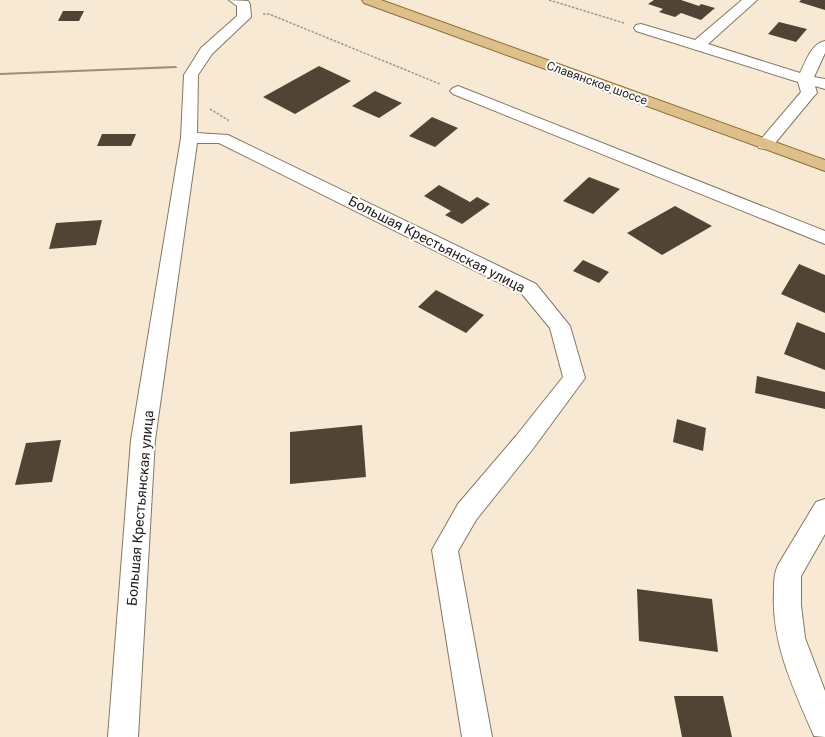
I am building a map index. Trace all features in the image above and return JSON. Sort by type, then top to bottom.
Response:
[{"type":"main road","name":"Славянское шоссе","points":[[369,0],[825,166]]},
{"type":"street","points":[[697,46],[750,0]]},
{"type":"street","name":"Большая Крестьянская улица","points":[[123,737],[144,440],[190,138],[191,74],[206,51],[244,17],[239,6]]},
{"type":"street","points":[[641,28],[825,84]]},
{"type":"street","points":[[765,144],[809,93],[805,79],[816,53],[825,45]]},
{"type":"street","points":[[458,91],[825,238]]},
{"type":"street","name":"Большая Крестьянская улица","points":[[190,138],[222,138],[529,289],[560,326],[574,378],[524,443],[467,512],[445,550],[478,737]]},
{"type":"street","points":[[825,510],[788,574],[787,605],[791,638],[809,690],[825,725]]},
{"type":"path","points":[[550,0],[641,28]]},
{"type":"path","points":[[239,6],[269,14],[458,91]]},
{"type":"path","points":[[190,103],[214,110],[228,120],[222,138]]},
{"type":"building","points":[[654,0],[681,0],[699,6],[701,4],[715,8],[701,20],[681,13],[675,17],[659,12],[663,9],[648,4]]},
{"type":"building","points":[[801,0],[825,0],[825,10],[799,2]]},
{"type":"building","points":[[63,11],[84,11],[79,21],[58,21]]},
{"type":"building","points":[[779,22],[807,29],[796,42],[768,34]]},
{"type":"building","points":[[319,66],[351,81],[295,114],[263,97]]},
{"type":"building","points":[[375,91],[402,103],[379,118],[352,106]]},
{"type":"building","points":[[432,117],[458,128],[435,147],[409,136]]},
{"type":"building","points":[[102,134],[136,134],[131,146],[97,146]]},
{"type":"building","points":[[589,177],[620,189],[593,214],[563,201]]},
{"type":"building","points":[[439,185],[470,202],[477,197],[490,204],[462,224],[445,215],[451,211],[424,196]]},
{"type":"building","points":[[675,206],[712,226],[662,255],[627,233]]},
{"type":"building","points":[[102,220],[96,245],[49,249],[56,223]]},
{"type":"building","points":[[583,260],[609,272],[599,283],[573,271]]},
{"type":"building","points":[[799,264],[825,275],[825,313],[781,294]]},
{"type":"building","points":[[436,290],[484,315],[466,333],[418,307]]},
{"type":"building","points":[[797,322],[825,333],[825,370],[784,354]]},
{"type":"building","points":[[757,376],[825,392],[825,409],[755,393]]},
{"type":"building","points":[[677,419],[706,428],[703,451],[673,442]]},
{"type":"building","points":[[362,425],[366,477],[290,484],[290,432]]},
{"type":"building","points":[[61,440],[52,482],[15,485],[26,443]]},
{"type":"building","points":[[637,589],[712,599],[718,652],[639,641]]},
{"type":"building","points":[[674,696],[723,696],[732,737],[682,737]]},
{"type":"waterway","points":[[0,74],[175,67]]}]
